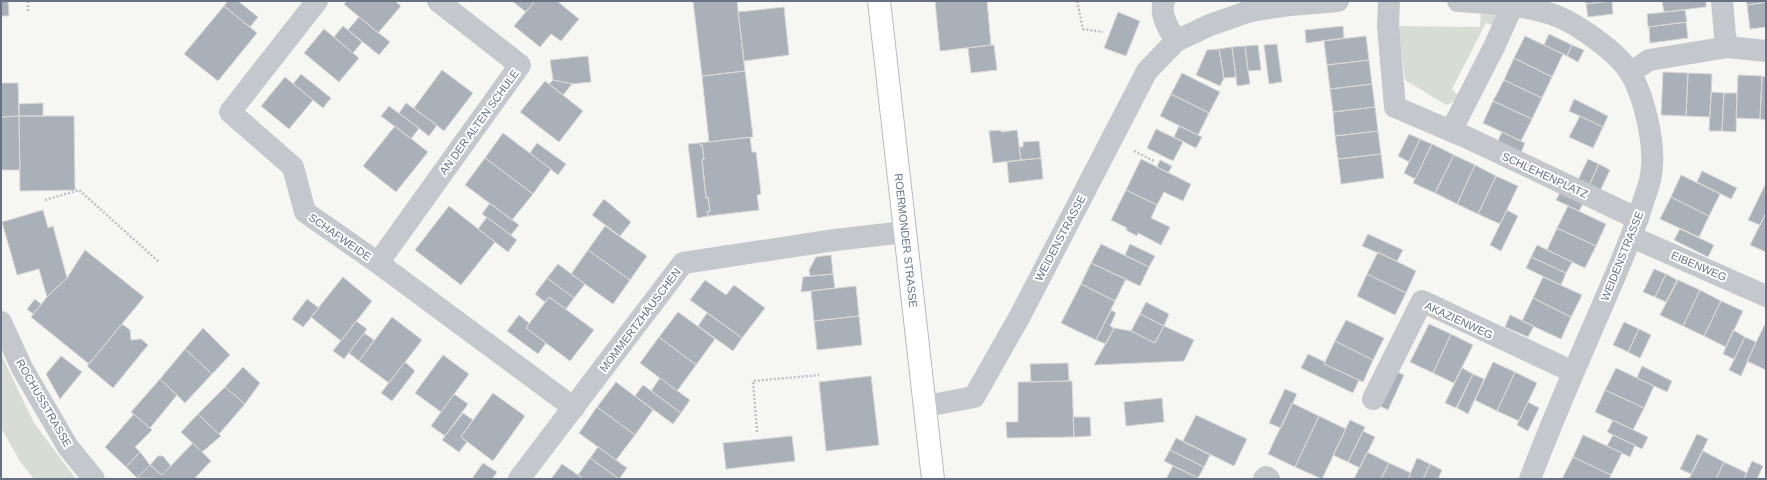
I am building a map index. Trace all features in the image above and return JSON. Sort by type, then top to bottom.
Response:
[{"type":"main road","name":"ROERMONDER STRASSE","points":[[880,1],[933,479]]},
{"type":"street","name":"SCHAFWEIDE","points":[[317,1],[230,112],[293,167],[305,212],[378,263],[574,408]]},
{"type":"street","name":"AN DER ALTEN SCHULE","points":[[378,263],[520,65],[438,1]]},
{"type":"street","points":[[1164,1],[1162,6],[1167,26],[1176,41]]},
{"type":"street","name":"WEIDENSTRASSE","points":[[926,406],[974,397],[1020,316],[1148,71],[1176,41],[1210,25],[1250,11],[1290,5],[1338,1]]},
{"type":"street","name":"SCHLEHENPLATZ","points":[[1389,1],[1388,27],[1395,107],[1466,137],[1635,228]]},
{"type":"street","name":"WEIDENSTRASSE","points":[[1458,1],[1509,3],[1550,13],[1585,31],[1610,51],[1630,73],[1639,92],[1646,113],[1651,143],[1652,174],[1635,228],[1573,372],[1530,479]]},
{"type":"street","points":[[1722,1],[1725,36],[1728,47]]},
{"type":"street","points":[[1451,131],[1494,47],[1509,3]]},
{"type":"street","points":[[1630,73],[1649,60],[1728,47],[1766,51]]},
{"type":"street","name":"EIBENWEG","points":[[1635,228],[1766,296]]},
{"type":"street","name":"MOMMERTZHÄUSCHEN","points":[[519,479],[683,263],[835,240],[905,232]]},
{"type":"street","name":"AKAZIENWEG","points":[[1373,399],[1422,302],[1573,372]]},
{"type":"street","name":"ROCHUSSTRASSE","points":[[1,322],[22,368],[68,447],[94,479]]},
{"type":"street","points":[[1264,479],[1266,477],[1270,479]]},
{"type":"path","points":[[28,1],[28,12]]},
{"type":"path","points":[[1077,1],[1083,29],[1104,32]]},
{"type":"path","points":[[45,200],[79,190],[160,262]]},
{"type":"path","points":[[757,432],[753,381],[819,375]]},
{"type":"shaded area","points":[[1481,10],[1492,11],[1497,17],[1495,26],[1486,23],[1452,89],[1459,96],[1455,101],[1446,105],[1405,80],[1398,26],[1480,27]]},
{"type":"shaded area","points":[[1,354],[34,423],[76,479],[34,479],[21,463],[1,428]]},
{"type":"building","points":[[1,1],[8,1],[9,16],[1,16]]},
{"type":"building","points":[[228,1],[238,1],[258,17],[250,27],[224,6]]},
{"type":"building","points":[[347,1],[395,1],[401,6],[378,33],[344,4]]},
{"type":"building","points":[[512,1],[535,1],[526,12]]},
{"type":"building","points":[[535,1],[557,1],[579,19],[561,41],[551,34],[540,47],[514,26]]},
{"type":"building","points":[[693,1],[737,1],[745,71],[702,76]]},
{"type":"building","points":[[935,1],[987,1],[991,45],[940,51]]},
{"type":"building","points":[[1586,1],[1610,1],[1586,4]]},
{"type":"building","points":[[1612,1],[1613,14],[1588,17],[1586,4]]},
{"type":"building","points":[[1662,1],[1706,1],[1706,7],[1664,12]]},
{"type":"building","points":[[1746,1],[1766,1],[1766,2],[1747,5]]},
{"type":"building","points":[[1766,2],[1766,27],[1750,29],[1747,5]]},
{"type":"building","points":[[224,6],[257,33],[218,81],[184,54]]},
{"type":"building","points":[[784,7],[789,55],[744,61],[738,12]]},
{"type":"building","points":[[1685,10],[1687,22],[1648,27],[1647,14]]},
{"type":"building","points":[[1118,12],[1140,21],[1126,56],[1104,48]]},
{"type":"building","points":[[359,17],[390,42],[379,55],[348,30]]},
{"type":"building","points":[[1686,22],[1688,38],[1650,43],[1649,27]]},
{"type":"building","points":[[343,26],[362,42],[353,53],[334,37]]},
{"type":"building","points":[[1343,26],[1344,38],[1306,43],[1305,30]]},
{"type":"building","points":[[324,29],[359,58],[339,82],[304,53]]},
{"type":"building","points":[[1549,34],[1572,45],[1567,56],[1544,45]]},
{"type":"building","points":[[1366,36],[1369,60],[1327,65],[1324,41]]},
{"type":"building","points":[[1525,36],[1563,54],[1552,77],[1514,58]]},
{"type":"building","points":[[1277,44],[1282,82],[1269,84],[1264,45]]},
{"type":"building","points":[[994,45],[997,70],[971,73],[968,48]]},
{"type":"building","points":[[1258,45],[1261,70],[1248,71],[1245,46]]},
{"type":"building","points":[[1572,45],[1584,50],[1578,62],[1567,56]]},
{"type":"building","points":[[1245,46],[1250,84],[1237,86],[1232,47]]},
{"type":"building","points":[[1232,47],[1236,77],[1224,78],[1219,49]]},
{"type":"building","points":[[1219,49],[1224,78],[1220,86],[1196,75],[1207,50]]},
{"type":"building","points":[[588,56],[591,82],[572,84],[553,80],[550,60]]},
{"type":"building","points":[[1514,58],[1552,77],[1542,98],[1504,80]]},
{"type":"building","points":[[1369,60],[1372,84],[1330,89],[1327,65]]},
{"type":"building","points":[[442,70],[473,93],[444,131],[414,108]]},
{"type":"building","points":[[745,71],[753,137],[709,142],[702,76]]},
{"type":"building","points":[[1663,72],[1688,73],[1686,116],[1661,115]]},
{"type":"building","points":[[1182,73],[1220,92],[1209,113],[1171,94]]},
{"type":"building","points":[[1688,73],[1712,74],[1710,117],[1686,116]]},
{"type":"building","points":[[301,74],[331,98],[323,108],[293,84]]},
{"type":"building","points":[[1738,75],[1762,76],[1760,119],[1736,118]]},
{"type":"building","points":[[1762,76],[1766,77],[1766,120],[1760,119]]},
{"type":"building","points":[[285,77],[313,100],[289,129],[261,106]]},
{"type":"building","points":[[553,80],[572,84],[563,95],[549,84]]},
{"type":"building","points":[[1504,80],[1542,98],[1532,119],[1493,101]]},
{"type":"building","points":[[545,81],[583,111],[559,142],[520,112]]},
{"type":"building","points":[[1,83],[18,83],[19,116],[1,117]]},
{"type":"building","points":[[1372,84],[1375,107],[1333,112],[1330,89]]},
{"type":"building","points":[[1711,92],[1724,93],[1722,131],[1709,131]]},
{"type":"building","points":[[1724,93],[1737,93],[1736,132],[1722,131]]},
{"type":"building","points":[[1171,94],[1209,113],[1198,135],[1160,116]]},
{"type":"building","points":[[1574,99],[1608,116],[1603,127],[1569,111]]},
{"type":"building","points":[[1493,101],[1532,119],[1521,141],[1483,123]]},
{"type":"building","points":[[43,103],[43,116],[19,116],[19,104]]},
{"type":"building","points":[[406,103],[437,125],[429,136],[399,113]]},
{"type":"building","points":[[389,106],[419,128],[411,139],[381,116]]},
{"type":"building","points":[[1375,107],[1378,131],[1335,136],[1333,112]]},
{"type":"building","points":[[19,116],[74,116],[75,190],[20,191]]},
{"type":"building","points":[[19,116],[20,170],[1,170],[1,117]]},
{"type":"building","points":[[1580,116],[1603,127],[1593,148],[1569,137]]},
{"type":"building","points":[[395,126],[428,152],[396,192],[363,166]]},
{"type":"building","points":[[1179,126],[1202,137],[1196,148],[1174,137]]},
{"type":"building","points":[[1156,129],[1183,142],[1173,161],[1147,148]]},
{"type":"building","points":[[1001,130],[1001,132],[1017,130],[1021,160],[993,163],[989,131]]},
{"type":"building","points":[[1378,131],[1381,154],[1338,159],[1335,136]]},
{"type":"building","points":[[1502,132],[1525,143],[1520,155],[1497,143]]},
{"type":"building","points":[[503,133],[551,169],[533,194],[485,158]]},
{"type":"building","points":[[1409,134],[1420,139],[1409,162],[1398,156]]},
{"type":"building","points":[[750,137],[752,152],[756,152],[761,194],[757,195],[759,210],[708,216],[707,212],[710,212],[708,197],[706,198],[702,159],[704,159],[702,145],[699,143]]},
{"type":"building","points":[[1420,139],[1432,144],[1415,179],[1404,173]]},
{"type":"building","points":[[1039,141],[1041,158],[1021,160],[1019,147],[1023,147],[1023,142]]},
{"type":"building","points":[[537,143],[566,164],[558,175],[530,153]]},
{"type":"building","points":[[699,143],[702,145],[706,198],[708,197],[710,212],[707,212],[708,216],[697,218],[688,144]]},
{"type":"building","points":[[1432,144],[1454,155],[1435,193],[1413,183]]},
{"type":"building","points":[[1381,154],[1384,178],[1341,184],[1338,159]]},
{"type":"building","points":[[1454,155],[1475,165],[1457,204],[1435,193]]},
{"type":"building","points":[[485,158],[533,194],[512,220],[465,185]]},
{"type":"building","points":[[1041,158],[1043,179],[1009,183],[1007,162]]},
{"type":"building","points":[[1141,159],[1191,184],[1183,201],[1164,192],[1157,205],[1126,190]]},
{"type":"building","points":[[1588,159],[1599,164],[1588,188],[1577,182]]},
{"type":"building","points":[[1160,160],[1172,166],[1168,173],[1157,167]]},
{"type":"building","points":[[1599,164],[1610,170],[1599,193],[1588,188]]},
{"type":"building","points":[[1475,165],[1496,176],[1478,214],[1457,204]]},
{"type":"building","points":[[1702,171],[1737,188],[1731,199],[1697,182]]},
{"type":"building","points":[[1681,175],[1720,194],[1709,216],[1671,197]]},
{"type":"building","points":[[1496,176],[1518,186],[1500,224],[1478,214]]},
{"type":"building","points":[[1765,185],[1766,213],[1760,225],[1748,220]]},
{"type":"building","points":[[1562,189],[1585,200],[1579,211],[1556,200]]},
{"type":"building","points":[[1126,190],[1157,205],[1151,218],[1170,227],[1161,245],[1138,233],[1137,236],[1126,230],[1127,228],[1111,220]]},
{"type":"building","points":[[1671,197],[1709,216],[1699,237],[1660,219]]},
{"type":"building","points":[[604,199],[631,222],[620,236],[592,215]]},
{"type":"building","points":[[490,203],[519,225],[511,235],[482,214]]},
{"type":"building","points":[[449,206],[495,242],[461,285],[415,250]]},
{"type":"building","points":[[1568,206],[1606,224],[1596,246],[1557,228]]},
{"type":"building","points":[[43,210],[48,228],[53,226],[67,278],[47,297],[39,269],[17,275],[2,222]]},
{"type":"building","points":[[1507,210],[1518,216],[1501,251],[1490,245]]},
{"type":"building","points":[[1766,213],[1766,252],[1750,245]]},
{"type":"building","points":[[487,217],[517,240],[508,252],[478,229]]},
{"type":"building","points":[[605,226],[647,256],[630,280],[588,250]]},
{"type":"building","points":[[1557,228],[1596,246],[1585,268],[1547,250]]},
{"type":"building","points":[[1680,229],[1714,245],[1708,257],[1674,240]]},
{"type":"building","points":[[1368,234],[1403,250],[1397,261],[1362,246]]},
{"type":"building","points":[[1101,244],[1149,267],[1140,286],[1091,263]]},
{"type":"building","points":[[1130,244],[1155,256],[1149,267],[1125,255]]},
{"type":"building","points":[[1537,245],[1572,262],[1566,273],[1531,257]]},
{"type":"building","points":[[85,250],[144,297],[89,364],[31,317],[47,297],[67,278]]},
{"type":"building","points":[[588,250],[630,280],[613,304],[571,274]]},
{"type":"building","points":[[1378,252],[1416,271],[1406,293],[1367,274]]},
{"type":"building","points":[[831,255],[833,274],[810,276],[809,270],[816,257]]},
{"type":"building","points":[[1531,257],[1566,273],[1561,285],[1526,268]]},
{"type":"building","points":[[1091,263],[1126,279],[1115,301],[1081,284]]},
{"type":"building","points":[[558,264],[585,284],[574,298],[547,278]]},
{"type":"building","points":[[1654,269],[1666,274],[1655,297],[1643,292]]},
{"type":"building","points":[[833,274],[835,288],[801,292],[803,277]]},
{"type":"building","points":[[1367,274],[1406,293],[1395,315],[1357,296]]},
{"type":"building","points":[[1666,274],[1677,280],[1666,302],[1655,297]]},
{"type":"building","points":[[343,277],[372,301],[341,341],[311,317]]},
{"type":"building","points":[[1543,277],[1582,295],[1571,317],[1533,298]]},
{"type":"building","points":[[547,278],[574,298],[566,309],[549,297],[545,302],[535,294]]},
{"type":"building","points":[[705,280],[726,295],[734,285],[765,308],[742,338],[690,300]]},
{"type":"building","points":[[1678,280],[1700,290],[1683,326],[1660,315]]},
{"type":"building","points":[[1081,284],[1115,301],[1096,340],[1061,323]]},
{"type":"building","points":[[856,286],[859,316],[814,321],[811,291]]},
{"type":"building","points":[[1700,290],[1721,301],[1704,336],[1683,326]]},
{"type":"building","points":[[549,297],[594,330],[570,361],[526,328]]},
{"type":"building","points":[[1533,298],[1571,317],[1561,339],[1522,321]]},
{"type":"building","points":[[35,299],[41,304],[33,314],[27,309]]},
{"type":"building","points":[[307,299],[319,308],[303,327],[292,319]]},
{"type":"building","points":[[1721,301],[1743,311],[1726,347],[1704,336]]},
{"type":"building","points":[[1146,302],[1169,314],[1164,326],[1140,314]]},
{"type":"building","points":[[1111,310],[1116,313],[1110,326],[1114,328],[1106,344],[1096,340]]},
{"type":"building","points":[[678,312],[715,339],[696,365],[659,337]]},
{"type":"building","points":[[707,313],[742,338],[733,351],[698,326]]},
{"type":"building","points":[[1140,314],[1164,326],[1155,343],[1131,331]]},
{"type":"building","points":[[519,315],[529,323],[526,328],[546,343],[538,354],[507,331]]},
{"type":"building","points":[[1510,315],[1534,326],[1528,337],[1505,327]]},
{"type":"building","points":[[859,316],[862,345],[817,350],[814,321]]},
{"type":"building","points":[[392,317],[422,340],[389,383],[359,361]]},
{"type":"building","points":[[1346,320],[1384,338],[1373,360],[1335,341]]},
{"type":"building","points":[[356,321],[367,329],[344,359],[333,351]]},
{"type":"building","points":[[1624,322],[1639,329],[1628,352],[1613,345]]},
{"type":"building","points":[[1766,322],[1766,370],[1747,361]]},
{"type":"building","points":[[122,324],[130,330],[131,340],[141,339],[148,345],[113,388],[87,366]]},
{"type":"building","points":[[1429,324],[1451,334],[1433,373],[1410,362]]},
{"type":"building","points":[[1164,326],[1194,340],[1184,361],[1094,365],[1114,328],[1131,331],[1155,343]]},
{"type":"building","points":[[203,328],[230,355],[212,374],[185,349]]},
{"type":"building","points":[[1639,329],[1651,335],[1640,358],[1628,352]]},
{"type":"building","points":[[1733,330],[1745,337],[1734,359],[1723,354]]},
{"type":"building","points":[[364,333],[374,340],[359,361],[349,353]]},
{"type":"building","points":[[1451,334],[1473,345],[1454,383],[1433,373]]},
{"type":"building","points":[[659,337],[696,365],[677,391],[640,363]]},
{"type":"building","points":[[1745,337],[1756,342],[1741,376],[1729,370]]},
{"type":"building","points":[[1335,341],[1373,360],[1363,382],[1324,364]]},
{"type":"building","points":[[185,349],[212,374],[185,403],[160,379]]},
{"type":"building","points":[[1308,354],[1325,362],[1324,364],[1359,380],[1353,393],[1301,368]]},
{"type":"building","points":[[443,355],[469,374],[441,412],[415,393]]},
{"type":"building","points":[[61,356],[82,372],[60,399],[46,374]]},
{"type":"building","points":[[405,362],[415,371],[392,401],[381,393]]},
{"type":"building","points":[[1493,362],[1515,372],[1497,411],[1475,400]]},
{"type":"building","points":[[1068,363],[1069,381],[1031,382],[1030,364]]},
{"type":"building","points":[[1642,366],[1672,381],[1667,392],[1637,378]]},
{"type":"building","points":[[243,367],[260,383],[245,404],[225,387]]},
{"type":"building","points":[[1462,368],[1473,374],[1456,408],[1445,403]]},
{"type":"building","points":[[1616,368],[1654,386],[1644,408],[1605,390]]},
{"type":"building","points":[[1393,370],[1404,375],[1388,410],[1376,404]]},
{"type":"building","points":[[1515,372],[1537,383],[1519,421],[1497,411]]},
{"type":"building","points":[[1473,374],[1484,379],[1468,414],[1457,408]]},
{"type":"building","points":[[871,376],[879,445],[826,451],[819,382]]},
{"type":"building","points":[[660,378],[690,400],[681,413],[651,391]]},
{"type":"building","points":[[160,379],[177,395],[150,428],[131,412]]},
{"type":"building","points":[[1072,381],[1074,437],[1007,438],[1006,422],[1018,422],[1018,382]]},
{"type":"building","points":[[616,382],[653,410],[635,435],[597,407]]},
{"type":"building","points":[[643,385],[681,413],[673,424],[635,396]]},
{"type":"building","points":[[225,387],[245,404],[219,434],[198,414]]},
{"type":"building","points":[[1285,389],[1297,394],[1281,428],[1269,423]]},
{"type":"building","points":[[1605,390],[1644,408],[1633,430],[1595,412]]},
{"type":"building","points":[[493,393],[525,416],[493,461],[461,437]]},
{"type":"building","points":[[454,394],[468,404],[445,436],[431,426]]},
{"type":"building","points":[[1162,398],[1164,422],[1126,426],[1124,402]]},
{"type":"building","points":[[1528,402],[1539,408],[1528,431],[1517,425]]},
{"type":"building","points":[[1292,403],[1319,416],[1295,467],[1268,454]]},
{"type":"building","points":[[597,407],[635,435],[616,460],[579,433]]},
{"type":"building","points":[[463,413],[473,420],[461,437],[467,442],[459,452],[442,440]]},
{"type":"building","points":[[134,414],[152,430],[135,447],[140,452],[126,467],[105,447]]},
{"type":"building","points":[[198,414],[221,436],[202,452],[181,432]]},
{"type":"building","points":[[1196,415],[1247,439],[1234,466],[1183,441]]},
{"type":"building","points":[[1319,416],[1346,429],[1322,479],[1295,467]]},
{"type":"building","points":[[1073,417],[1090,417],[1091,436],[1074,437]]},
{"type":"building","points":[[1350,420],[1365,427],[1348,462],[1333,455]]},
{"type":"building","points":[[1613,420],[1648,437],[1642,449],[1607,432]]},
{"type":"building","points":[[1363,431],[1375,437],[1360,468],[1348,462]]},
{"type":"building","points":[[1697,434],[1708,439],[1691,474],[1680,469]]},
{"type":"building","points":[[1583,435],[1622,453],[1611,475],[1573,457]]},
{"type":"building","points":[[1613,435],[1635,445],[1630,457],[1607,446]]},
{"type":"building","points":[[792,436],[795,461],[726,469],[723,443]]},
{"type":"building","points":[[1176,438],[1210,455],[1204,467],[1170,450]]},
{"type":"building","points":[[193,443],[211,461],[194,479],[137,478],[150,465],[162,475]]},
{"type":"building","points":[[598,447],[627,468],[619,479],[590,458]]},
{"type":"building","points":[[1170,450],[1204,467],[1198,478],[1164,461]]},
{"type":"building","points":[[1703,451],[1724,462],[1716,479],[1689,479]]},
{"type":"building","points":[[140,452],[150,465],[137,478],[126,467]]},
{"type":"building","points":[[1367,452],[1389,463],[1381,479],[1354,479]]},
{"type":"building","points":[[158,456],[163,456],[171,466],[162,475],[150,465]]},
{"type":"building","points":[[1573,457],[1611,475],[1609,479],[1562,479]]},
{"type":"building","points":[[590,458],[619,479],[583,479],[578,475]]},
{"type":"building","points":[[1417,458],[1430,464],[1423,479],[1408,479]]},
{"type":"building","points":[[1752,461],[1763,466],[1757,479],[1744,479]]},
{"type":"building","points":[[1724,462],[1747,473],[1744,479],[1716,479]]},
{"type":"building","points":[[483,463],[497,472],[492,479],[476,479],[473,477]]},
{"type":"building","points":[[1389,463],[1411,473],[1408,479],[1381,479]]},
{"type":"building","points":[[562,464],[578,475],[583,479],[551,479]]},
{"type":"building","points":[[1430,464],[1442,470],[1438,479],[1423,479]]},
{"type":"building","points":[[1173,466],[1198,478],[1200,479],[1166,479]]}]
